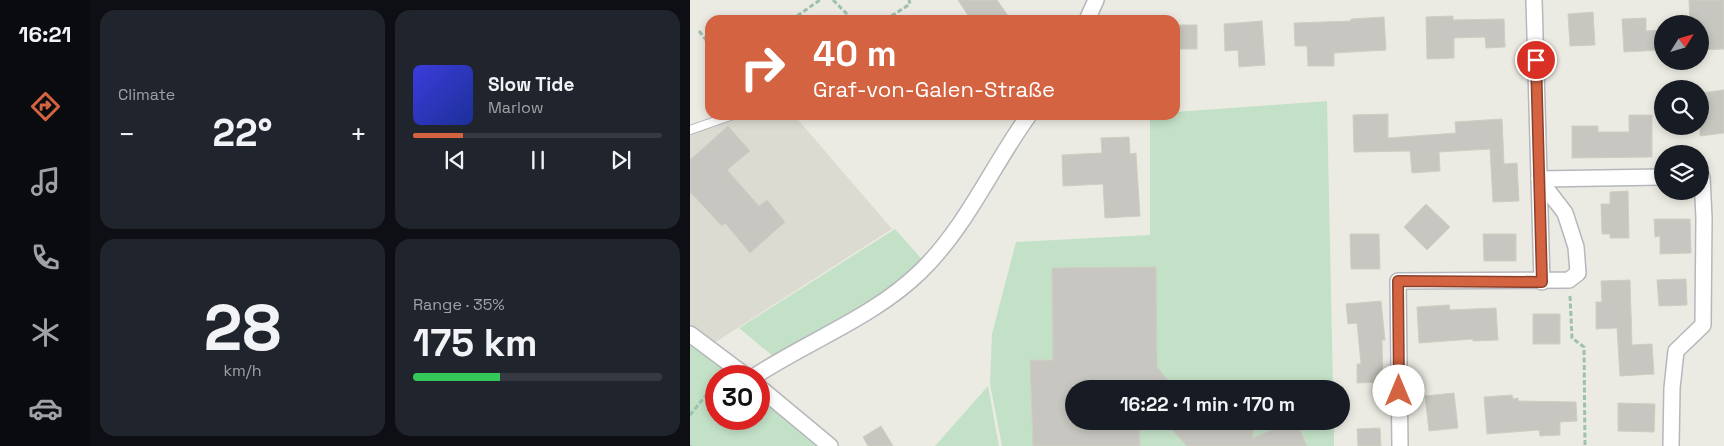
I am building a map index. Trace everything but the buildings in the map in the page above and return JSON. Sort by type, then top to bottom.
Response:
[{"type":"street","points":[[1090,15],[1096,0]]},
{"type":"street","points":[[1534,0],[1542,282]]},
{"type":"street","points":[[770,367],[889,298],[922,271],[948,242],[1026,120]]},
{"type":"street","points":[[1539,179],[1654,178]]},
{"type":"street","points":[[1400,446],[1398,281],[1542,282],[1569,280],[1578,273],[1576,247],[1565,213],[1539,179]]},
{"type":"street","points":[[1671,446],[1672,388],[1676,351],[1703,325],[1703,200]]},
{"type":"street","points":[[690,334],[731,365]]},
{"type":"street","points":[[770,396],[830,446]]},
{"type":"lane","points":[[690,130],[719,120]]},
{"type":"path","points":[[799,15],[820,0]]},
{"type":"path","points":[[833,0],[848,15]]},
{"type":"path","points":[[893,15],[910,4],[909,0]]},
{"type":"path","points":[[699,31],[705,39]]},
{"type":"path","points":[[1569,280],[1572,338],[1584,347],[1585,446]]},
{"type":"path","points":[[690,415],[705,397]]},
{"type":"shaded area","points":[[719,120],[798,120],[892,229],[708,347],[690,334],[690,130]]},
{"type":"green space","points":[[1327,101],[1333,380],[1065,380],[1065,430],[1334,430],[1334,446],[1002,446],[990,384],[992,334],[1016,242],[1150,235],[1150,120],[1180,120],[1180,112]]},
{"type":"green space","points":[[895,229],[927,265],[779,361],[739,328]]},
{"type":"green space","points":[[690,336],[728,365],[705,365],[705,430],[770,430],[770,399],[825,446],[690,446]]},
{"type":"green space","points":[[988,386],[999,446],[935,446]]},
{"type":"route","points":[[1399,391],[1398,281],[1542,282],[1536,60]]}]
